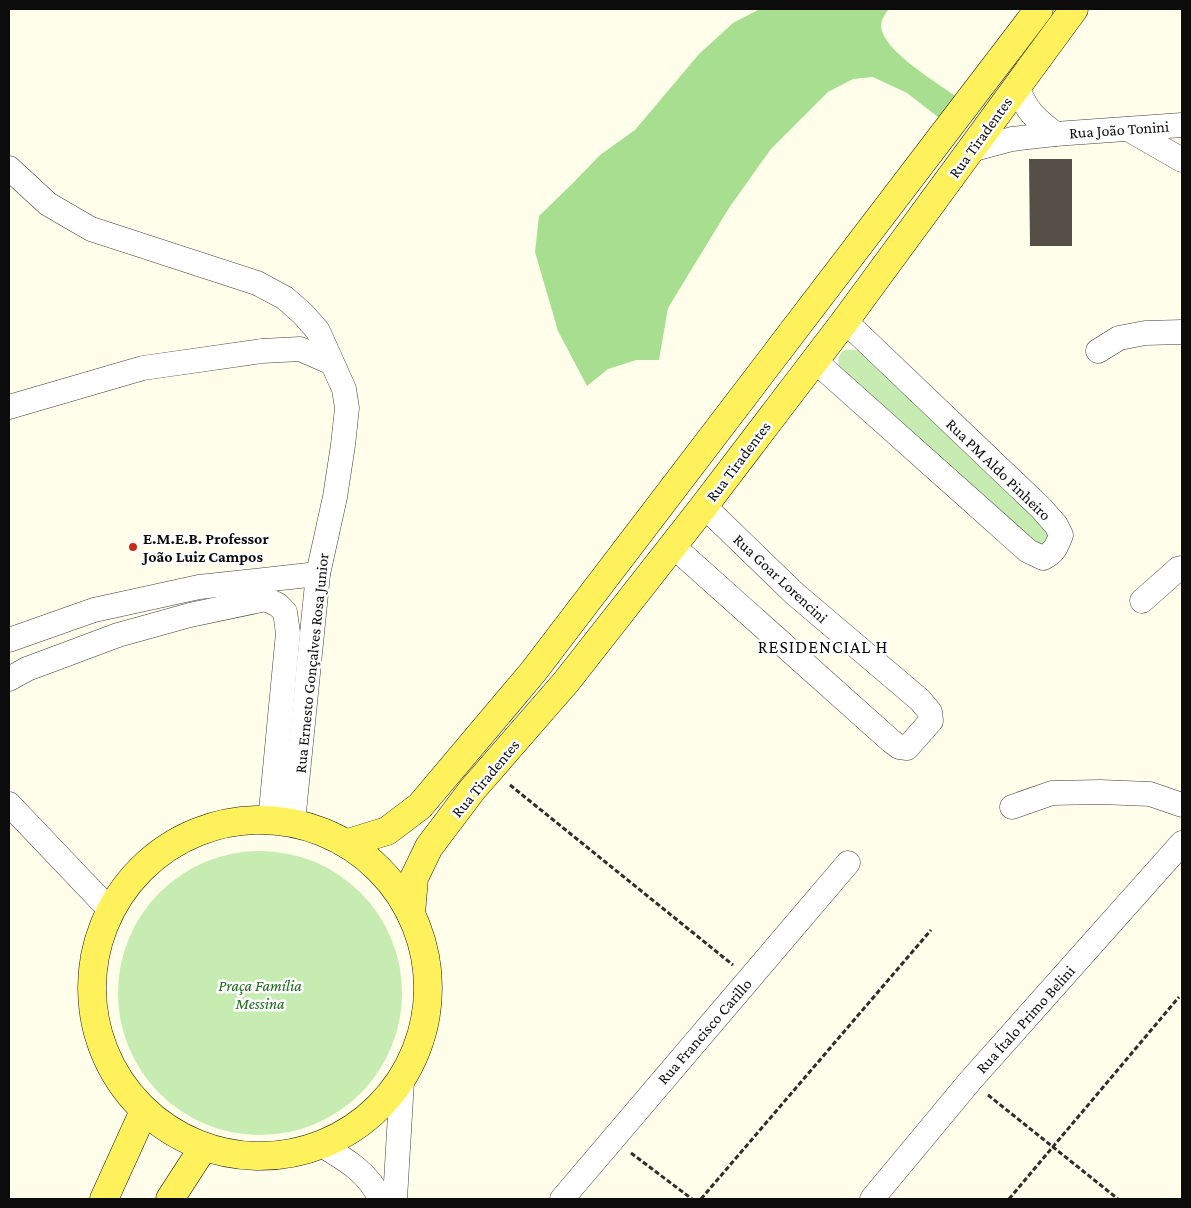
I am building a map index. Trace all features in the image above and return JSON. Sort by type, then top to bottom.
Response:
[{"type":"main road","name":"Rua Tiradentes","points":[[348,843],[387,831],[420,806],[533,672],[1038,9]]},
{"type":"main road","name":"Rua Tiradentes","points":[[411,914],[414,878],[429,847],[490,769],[566,682],[704,506],[845,321],[1074,9]]},
{"type":"main road","points":[[239,819],[282,821],[322,830],[348,843],[385,874],[411,914],[426,955],[428,998],[420,1041],[402,1081],[367,1119],[323,1146],[284,1156],[243,1157],[203,1148],[182,1139],[144,1112],[110,1068],[93,1016],[92,961],[109,909],[142,866],[187,834],[239,819]]},
{"type":"main road","points":[[104,1199],[144,1112]]},
{"type":"main road","points":[[170,1199],[203,1148]]},
{"type":"street","points":[[1017,87],[1025,106],[1034,117],[1056,134]]},
{"type":"street","name":"Rua João Tonini","points":[[970,150],[1012,139],[1182,125]]},
{"type":"street","points":[[1128,129],[1182,160]]},
{"type":"street","name":"Rua Ernesto Gonçalves Rosa Junior","points":[[9,168],[48,204],[91,229],[257,282],[285,298],[303,314],[318,332],[330,362],[344,389],[347,408],[343,445],[318,574],[282,821]]},
{"type":"street","name":"Rua PM Aldo Pinheiro","points":[[814,360],[1028,550],[1043,558],[1057,547],[1061,535],[1056,525],[1041,508],[845,321]]},
{"type":"street","points":[[1098,351],[1119,338],[1145,333],[1182,332]]},
{"type":"street","points":[[9,407],[152,367],[262,351],[300,349],[330,362]]},
{"type":"street","name":"Rua Goar Lorencini","points":[[673,546],[899,747],[908,748],[931,721],[930,712],[920,700],[795,594],[704,506]]},
{"type":"street","points":[[1142,601],[1178,569],[1182,568]]},
{"type":"street","points":[[9,640],[94,610],[199,587],[318,574]]},
{"type":"street","points":[[149,626],[153,597]]},
{"type":"street","points":[[9,679],[91,644],[149,626],[266,599],[278,605],[285,612],[288,634],[282,821]]},
{"type":"street","points":[[1012,807],[1052,793],[1100,792],[1150,794],[1182,805]]},
{"type":"street","points":[[9,804],[109,909]]},
{"type":"street","name":"Rua Ítalo Primo Belini","points":[[872,1199],[970,1081],[1182,843]]},
{"type":"street","name":"Rua Francisco Carillo","points":[[562,1199],[848,863]]},
{"type":"street","points":[[395,1199],[402,1081]]},
{"type":"street","points":[[323,1146],[349,1162],[365,1176],[380,1199]]},
{"type":"path","points":[[490,769],[749,978]]},
{"type":"path","points":[[701,1199],[931,930]]},
{"type":"path","points":[[1009,1199],[1180,997]]},
{"type":"path","points":[[970,1081],[1118,1199]]},
{"type":"path","points":[[612,1139],[692,1199]]},
{"type":"green space","points":[[760,9],[889,9],[881,25],[886,40],[903,58],[955,96],[951,116],[938,117],[907,93],[873,77],[853,79],[828,92],[771,149],[729,208],[668,308],[659,360],[636,360],[608,369],[587,386],[558,331],[535,252],[539,216],[600,155],[635,130],[699,54],[733,23]]},
{"type":"green space","points":[[844,350],[857,350],[1042,521],[1050,533],[1048,544],[1036,545],[841,370],[838,359]]},
{"type":"green space","name":"Praça Família Messina","points":[[246,851],[274,851],[301,857],[327,868],[361,892],[378,914],[391,939],[402,979],[402,1007],[391,1047],[378,1072],[361,1094],[327,1118],[301,1129],[274,1135],[246,1135],[219,1129],[193,1118],[159,1094],[135,1060],[124,1034],[118,1007],[118,979],[124,952],[135,926],[159,892],[193,868],[219,857]]},
{"type":"building","points":[[1029,159],[1072,159],[1072,246],[1030,246]]},
{"type":"place","name":"E.M.E.B. Professor João Luiz Campos","points":[[133,547]]},
{"type":"district","name":"RESIDENCIAL H","points":[[823,647]]}]
